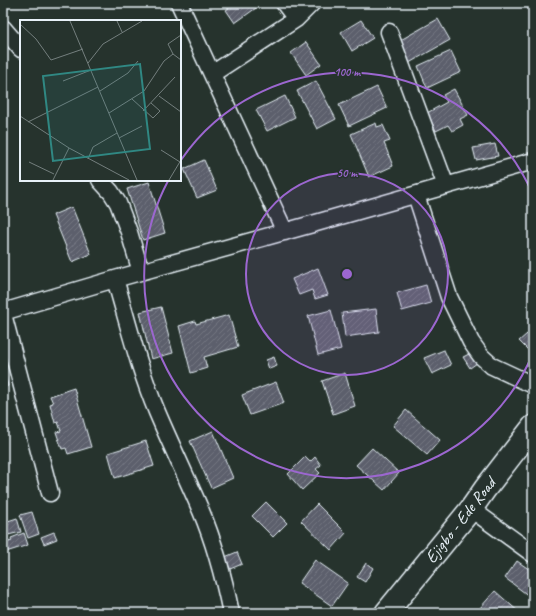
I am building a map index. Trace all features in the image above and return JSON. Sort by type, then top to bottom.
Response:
[{"type":"main road","name":"Ejigbo - Ede Road","points":[[386,613],[471,509],[533,427]]},
{"type":"street","points":[[179,3],[285,232]]},
{"type":"street","points":[[284,3],[296,19]]},
{"type":"street","points":[[212,74],[296,19],[312,3]]},
{"type":"street","points":[[3,28],[20,48]]},
{"type":"street","points":[[389,32],[446,186]]},
{"type":"street","points":[[50,493],[3,313],[115,278],[285,232],[533,161]]},
{"type":"street","points":[[101,181],[111,192],[118,203],[129,232],[141,272]]},
{"type":"street","points":[[416,195],[450,297],[471,342],[481,356],[492,366],[533,385]]},
{"type":"street","points":[[115,278],[147,385],[202,512],[210,535],[227,592],[231,613]]},
{"type":"street","points":[[471,509],[533,554]]},
{"type":"building","points":[[236,3],[263,3],[235,23],[226,10]]},
{"type":"building","points":[[438,19],[450,40],[409,63],[397,42]]},
{"type":"building","points":[[361,20],[373,38],[352,51],[341,32]]},
{"type":"building","points":[[306,42],[321,64],[306,75],[291,53]]},
{"type":"building","points":[[451,51],[461,72],[427,88],[418,66]]},
{"type":"building","points":[[316,81],[336,119],[317,129],[297,91]]},
{"type":"building","points":[[377,87],[387,108],[349,126],[339,105]]},
{"type":"building","points":[[454,89],[468,115],[460,119],[463,125],[452,131],[448,125],[436,131],[427,113],[447,102],[443,95]]},
{"type":"building","points":[[285,96],[295,117],[267,131],[256,110]]},
{"type":"building","points":[[376,123],[377,127],[383,125],[390,141],[384,143],[393,166],[369,177],[351,134]]},
{"type":"building","points":[[495,144],[498,156],[476,160],[473,148]]},
{"type":"building","points":[[204,160],[217,190],[197,198],[184,169]]},
{"type":"building","points":[[149,182],[165,233],[143,240],[127,189]]},
{"type":"building","points":[[72,207],[91,254],[72,262],[53,215]]},
{"type":"building","points":[[318,268],[328,295],[315,299],[312,290],[299,295],[292,279]]},
{"type":"building","points":[[426,285],[431,303],[402,311],[397,293]]},
{"type":"building","points":[[161,307],[173,353],[151,359],[140,312]]},
{"type":"building","points":[[376,309],[379,332],[345,337],[342,313]]},
{"type":"building","points":[[331,310],[341,349],[318,355],[308,316]]},
{"type":"building","points":[[229,315],[238,347],[204,357],[207,368],[191,373],[179,326],[195,321],[196,324]]},
{"type":"building","points":[[527,334],[533,341],[533,355],[519,341]]},
{"type":"building","points":[[444,350],[451,365],[432,374],[424,358]]},
{"type":"building","points":[[471,353],[477,363],[470,368],[463,357]]},
{"type":"building","points":[[274,357],[277,366],[269,369],[266,360]]},
{"type":"building","points":[[3,366],[8,386],[3,388]]},
{"type":"building","points":[[345,373],[355,406],[333,414],[322,381]]},
{"type":"building","points":[[276,382],[284,403],[250,415],[242,395]]},
{"type":"building","points":[[74,388],[91,447],[68,454],[66,448],[62,449],[56,432],[61,431],[58,422],[55,423],[50,404],[53,403],[50,396]]},
{"type":"building","points":[[406,410],[440,440],[427,455],[393,426]]},
{"type":"building","points":[[213,431],[233,478],[211,488],[190,441]]},
{"type":"building","points":[[146,441],[154,466],[115,478],[108,453]]},
{"type":"building","points":[[372,448],[399,473],[384,490],[356,465]]},
{"type":"building","points":[[305,457],[310,462],[315,457],[321,465],[316,469],[320,473],[302,490],[288,474]]},
{"type":"building","points":[[266,502],[287,523],[273,537],[252,516]]},
{"type":"building","points":[[317,504],[346,533],[331,550],[301,521]]},
{"type":"building","points":[[32,512],[39,534],[28,538],[20,515]]},
{"type":"building","points":[[17,518],[21,532],[8,535],[5,522]]},
{"type":"building","points":[[54,532],[57,539],[44,544],[41,537]]},
{"type":"building","points":[[24,533],[28,545],[6,552],[4,543],[12,541],[11,538]]},
{"type":"building","points":[[237,552],[242,564],[230,569],[225,557]]},
{"type":"building","points":[[315,560],[348,583],[332,606],[299,583]]},
{"type":"building","points":[[517,561],[533,572],[533,599],[505,578]]},
{"type":"building","points":[[366,563],[373,568],[365,582],[357,577]]},
{"type":"building","points":[[495,591],[520,613],[486,613],[480,608]]}]
